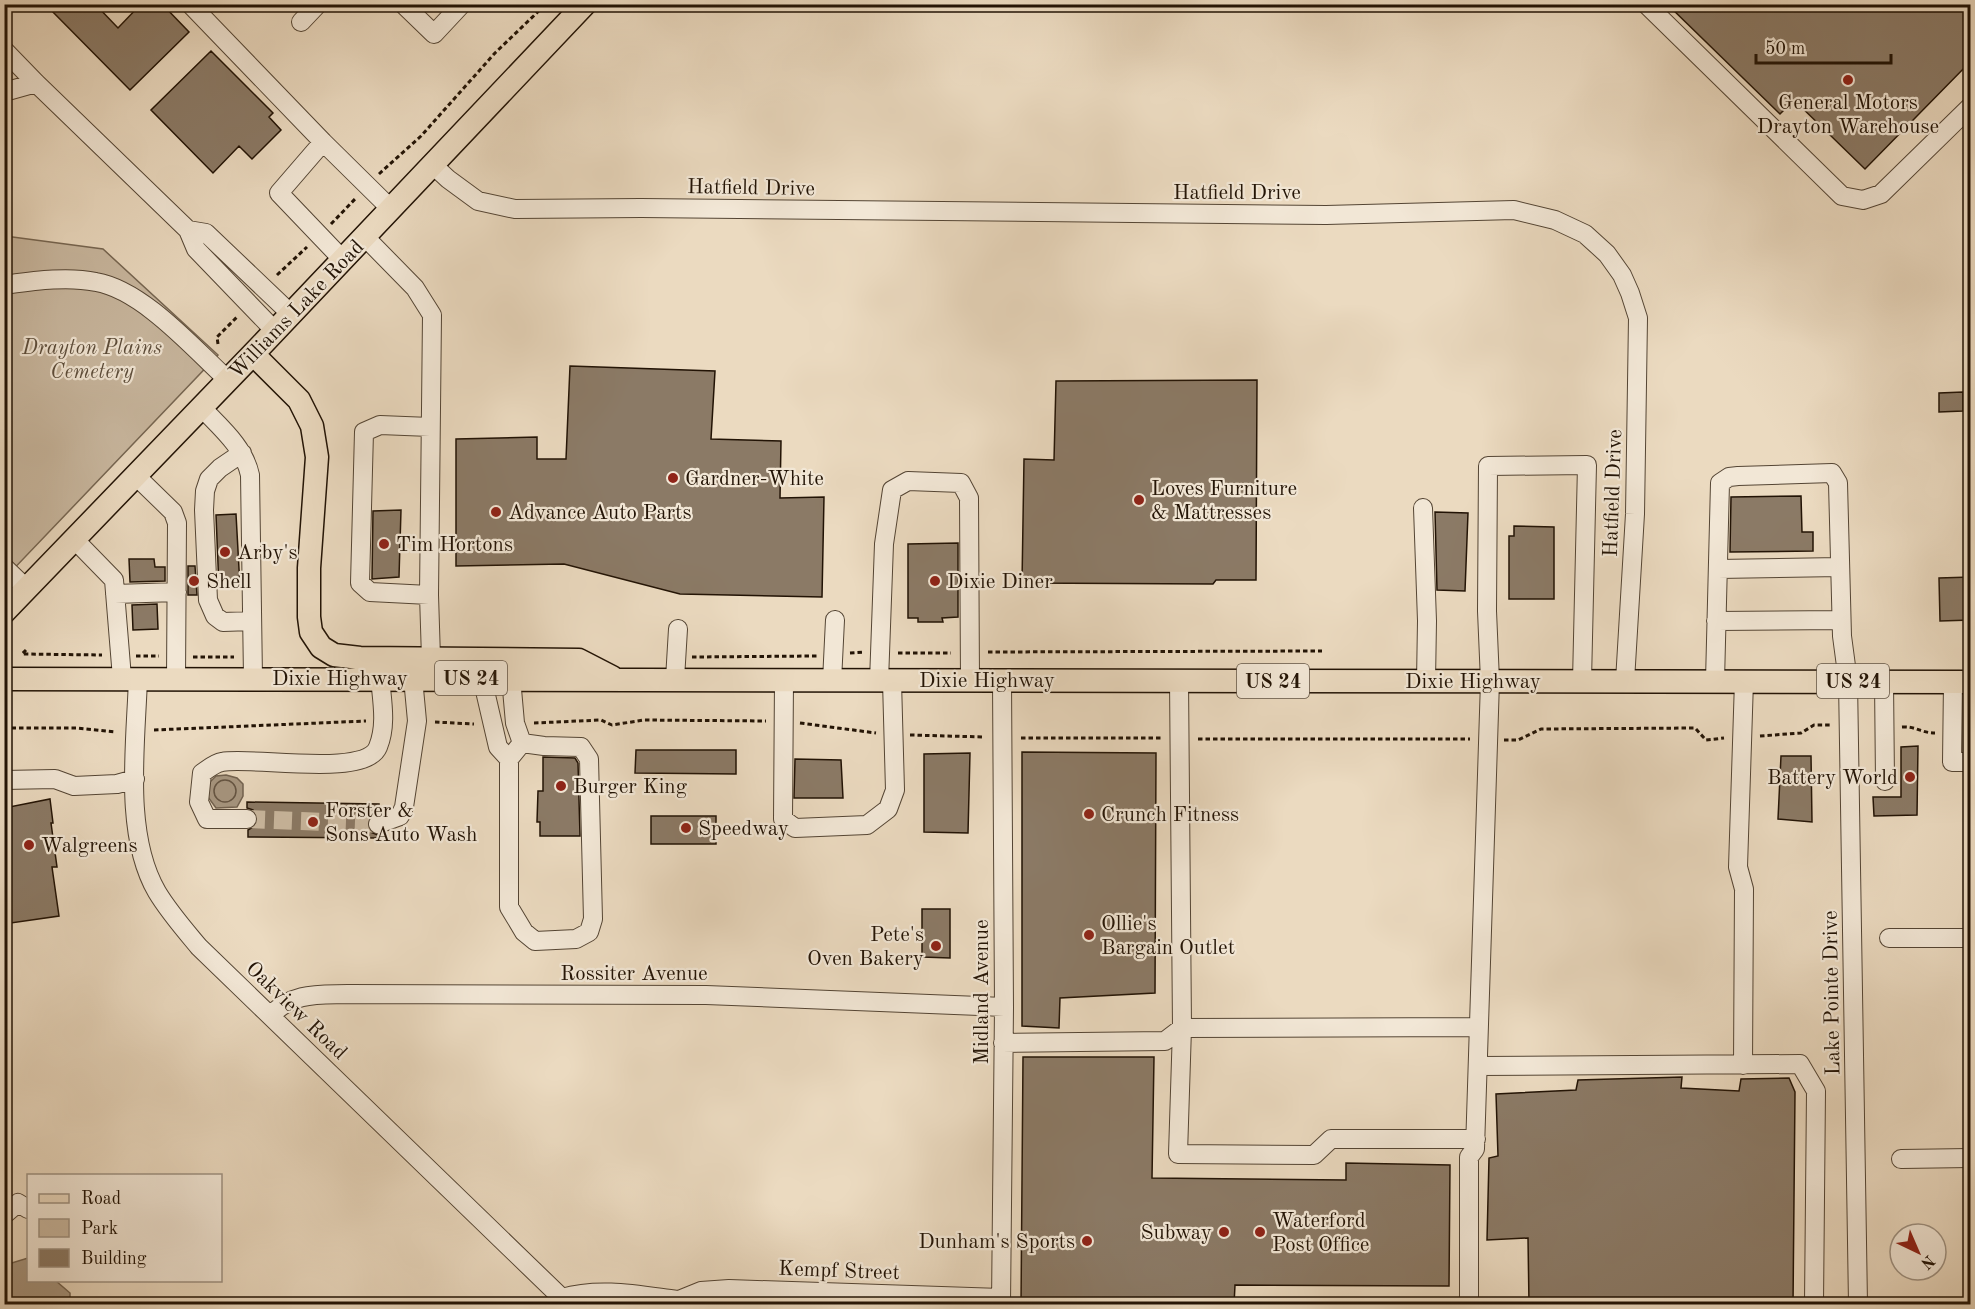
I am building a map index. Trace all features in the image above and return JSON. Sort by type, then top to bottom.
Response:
[{"type":"main road","name":"Williams Lake Road","points":[[4,612],[254,354],[584,5]]},
{"type":"main road","points":[[254,354],[299,400],[312,426],[317,457],[309,568],[309,617],[311,632],[321,646],[334,655],[360,658],[579,660],[616,678]]},
{"type":"main road","name":"Dixie Highway","points":[[4,679],[616,678],[832,681],[1962,682]]},
{"type":"street","points":[[190,4],[391,209]]},
{"type":"street","points":[[301,22],[318,4]]},
{"type":"street","points":[[404,4],[434,34],[462,4]]},
{"type":"street","points":[[1646,4],[1842,196],[1863,200],[1881,194],[1971,107]]},
{"type":"street","points":[[4,50],[188,230],[196,249],[275,331]]},
{"type":"street","points":[[4,92],[36,83]]},
{"type":"street","points":[[323,142],[279,193],[343,260]]},
{"type":"street","name":"Hatfield Drive","points":[[433,165],[478,201],[515,209],[641,208],[1326,215],[1514,210],[1555,220],[1585,234],[1607,254],[1622,275],[1638,318],[1635,514],[1624,681]]},
{"type":"street","points":[[188,230],[206,232],[291,314]]},
{"type":"street","points":[[365,237],[415,288],[432,315],[429,594],[431,658]]},
{"type":"street","points":[[4,285],[40,280],[97,282],[130,295],[168,323],[228,380]]},
{"type":"street","points":[[202,408],[248,462],[253,678]]},
{"type":"street","points":[[429,594],[370,592],[360,583],[364,432],[380,425],[430,427]]},
{"type":"street","points":[[242,453],[220,468],[209,479],[205,491],[208,600],[215,616],[224,622],[252,621]]},
{"type":"street","points":[[1469,1305],[1468,1157],[1475,1149],[1476,1139],[1490,681],[1487,611],[1488,466],[1587,465],[1582,681]]},
{"type":"street","name":"Lake Pointe Drive","points":[[1718,569],[1720,483],[1729,477],[1738,476],[1832,473],[1838,483],[1841,620],[1848,681],[1858,1305]]},
{"type":"street","points":[[136,476],[173,512],[177,523],[176,678]]},
{"type":"street","points":[[784,680],[783,819],[795,828],[867,825],[888,810],[895,790],[893,728],[885,681],[884,544],[892,490],[908,481],[961,483],[969,498],[970,680]]},
{"type":"street","points":[[1423,508],[1427,621],[1426,681]]},
{"type":"street","name":"Oakview Road","points":[[75,540],[114,579],[130,678],[140,848],[156,891],[199,947],[565,1301]]},
{"type":"street","points":[[4,567],[27,589]]},
{"type":"street","points":[[1715,681],[1718,569],[1840,567]]},
{"type":"street","points":[[115,594],[177,592]]},
{"type":"street","points":[[832,681],[835,620]]},
{"type":"street","points":[[1716,621],[1841,620]]},
{"type":"street","points":[[675,679],[678,629]]},
{"type":"street","points":[[248,819],[207,819],[199,802],[202,773],[221,762],[337,764],[368,758],[378,749],[384,720],[380,678]]},
{"type":"street","points":[[378,824],[400,816],[404,807],[417,721],[412,678]]},
{"type":"street","points":[[482,678],[498,747],[509,759]]},
{"type":"street","points":[[511,678],[515,723],[522,743]]},
{"type":"street","name":"Midland Avenue","points":[[1001,1301],[1004,1043],[1002,680]]},
{"type":"street","points":[[1179,680],[1182,1028],[1178,1154],[1314,1155],[1331,1139],[1476,1139]]},
{"type":"street","points":[[1743,1065],[1744,889],[1738,867],[1744,681]]},
{"type":"street","points":[[1884,681],[1885,781]]},
{"type":"street","points":[[1962,682],[1952,733],[1952,762],[1971,762]]},
{"type":"street","points":[[522,743],[581,747],[589,759],[593,919],[589,932],[576,939],[535,940],[524,932],[509,907],[509,759],[522,743]]},
{"type":"street","points":[[4,780],[55,779],[74,786],[117,784],[135,779]]},
{"type":"street","points":[[1889,938],[1971,938]]},
{"type":"street","name":"Rossiter Avenue","points":[[271,1016],[282,1004],[307,995],[348,994],[706,995],[1004,1007]]},
{"type":"street","points":[[1004,1043],[1165,1041],[1182,1028],[1479,1027]]},
{"type":"street","points":[[1478,1066],[1800,1064],[1816,1091],[1814,1305]]},
{"type":"street","points":[[1901,1159],[1971,1158]]},
{"type":"street","points":[[4,1215],[18,1203],[27,1208]]},
{"type":"street","name":"Kempf Street","points":[[565,1301],[582,1292],[610,1292],[673,1302],[701,1291],[729,1289],[1001,1301]]},
{"type":"path","points":[[892,653],[1322,651]]},
{"type":"path","points":[[515,723],[601,720],[612,725],[644,720],[784,717],[1002,738],[1518,740],[1541,729],[1695,728],[1706,740],[1801,733],[1814,725],[1849,725]]},
{"type":"path","points":[[149,730],[384,720]]},
{"type":"path","points":[[417,721],[493,725]]},
{"type":"path","points":[[1885,727],[1913,726],[1925,733],[1952,733]]},
{"type":"path","points":[[4,728],[76,728],[115,732]]},
{"type":"green space","name":"Drayton Plains Cemetery","points":[[5,236],[103,249],[218,355],[5,578]]},
{"type":"water","points":[[226,775],[237,778],[243,784],[243,796],[237,807],[216,808],[208,797],[208,784],[216,776]]},
{"type":"water","points":[[27,1258],[27,1282],[57,1282],[70,1293],[70,1304],[5,1304],[5,1265]]},
{"type":"building","points":[[45,4],[95,4],[118,28],[141,4],[162,4],[189,32],[130,90]]},
{"type":"building","name":"General Motors Drayton Warehouse","points":[[1667,4],[1971,4],[1971,61],[1865,169],[1794,100],[1780,114]]},
{"type":"building","points":[[211,51],[273,113],[269,117],[281,130],[252,159],[239,146],[213,173],[151,110]]},
{"type":"building","name":"Gardner-White","points":[[570,366],[715,371],[711,439],[781,441],[780,498],[824,497],[822,597],[680,594],[564,564],[456,566],[456,439],[537,437],[537,459],[566,459]]},
{"type":"building","name":"Loves Furniture & Mattresses","points":[[1257,380],[1256,580],[1216,580],[1213,584],[1022,583],[1024,459],[1054,460],[1056,381]]},
{"type":"building","points":[[1963,392],[1963,411],[1939,412],[1939,393]]},
{"type":"building","points":[[1801,496],[1802,532],[1813,532],[1813,551],[1730,552],[1731,497]]},
{"type":"building","name":"Tim Hortons","points":[[401,510],[399,577],[372,579],[373,511]]},
{"type":"building","points":[[1435,512],[1468,513],[1465,591],[1437,590]]},
{"type":"building","name":"Arby's","points":[[236,514],[240,587],[219,588],[216,515]]},
{"type":"building","points":[[1514,526],[1554,527],[1554,599],[1509,599],[1509,536],[1514,536]]},
{"type":"building","name":"Dixie Diner","points":[[958,543],[958,617],[942,618],[943,622],[918,622],[918,618],[908,618],[908,544]]},
{"type":"building","points":[[129,559],[154,559],[155,567],[165,567],[165,581],[130,582]]},
{"type":"building","points":[[188,566],[195,566],[197,595],[188,595]]},
{"type":"building","points":[[1971,577],[1971,620],[1940,621],[1939,578]]},
{"type":"building","points":[[157,604],[158,629],[133,630],[132,605]]},
{"type":"building","name":"Battery World","points":[[1918,746],[1917,815],[1874,816],[1873,797],[1901,797],[1901,747]]},
{"type":"building","points":[[636,750],[736,750],[736,774],[635,773]]},
{"type":"building","points":[[1022,752],[1156,753],[1155,993],[1060,998],[1059,1028],[1022,1026]]},
{"type":"building","points":[[970,753],[968,833],[924,832],[924,754]]},
{"type":"building","points":[[1781,756],[1811,756],[1812,822],[1778,819]]},
{"type":"building","points":[[543,757],[575,758],[578,763],[580,836],[540,836],[540,822],[537,822],[538,791],[543,791]]},
{"type":"building","points":[[795,759],[841,760],[843,798],[794,798]]},
{"type":"building","name":"Walgreens","points":[[50,799],[57,867],[52,867],[59,916],[4,924],[4,808]]},
{"type":"building","name":"Forster & Sons Auto Wash","points":[[247,802],[379,804],[378,812],[370,816],[367,823],[370,832],[378,835],[378,838],[248,837],[248,830],[256,825],[258,818],[253,810],[247,808]]},
{"type":"building","points":[[651,816],[716,816],[716,844],[651,844]]},
{"type":"building","points":[[922,909],[950,909],[950,958],[922,957]]},
{"type":"building","points":[[1023,1057],[1154,1057],[1152,1178],[1346,1180],[1346,1163],[1450,1165],[1449,1286],[1235,1285],[1234,1305],[1021,1305]]},
{"type":"building","points":[[1682,1077],[1681,1088],[1739,1091],[1741,1079],[1789,1078],[1795,1092],[1793,1305],[1529,1304],[1528,1238],[1487,1240],[1489,1158],[1498,1156],[1496,1094],[1576,1090],[1578,1080]]},
{"type":"tunnel","points":[[247,819],[378,824]]},
{"type":"place","name":"General Motors Drayton Warehouse","points":[[1848,80]]},
{"type":"place","name":"Gardner-White","points":[[673,478]]},
{"type":"place","name":"Loves Furniture & Mattresses","points":[[1139,500]]},
{"type":"place","name":"Advance Auto Parts","points":[[496,512]]},
{"type":"place","name":"Tim Hortons","points":[[384,544]]},
{"type":"place","name":"Arby's","points":[[225,552]]},
{"type":"place","name":"Shell","points":[[194,581]]},
{"type":"place","name":"Dixie Diner","points":[[935,581]]},
{"type":"place","name":"Battery World","points":[[1910,777]]},
{"type":"place","name":"Burger King","points":[[561,786]]},
{"type":"place","name":"Crunch Fitness","points":[[1089,814]]},
{"type":"place","name":"Forster & Sons Auto Wash","points":[[313,822]]},
{"type":"place","name":"Speedway","points":[[686,828]]},
{"type":"place","name":"Walgreens","points":[[29,845]]},
{"type":"place","name":"Ollie's Bargain Outlet","points":[[1089,935]]},
{"type":"place","name":"Pete's Oven Bakery","points":[[936,946]]},
{"type":"place","name":"Subway","points":[[1224,1232]]},
{"type":"place","name":"Waterford Post Office","points":[[1260,1232]]},
{"type":"place","name":"Dunham's Sports","points":[[1087,1241]]}]
